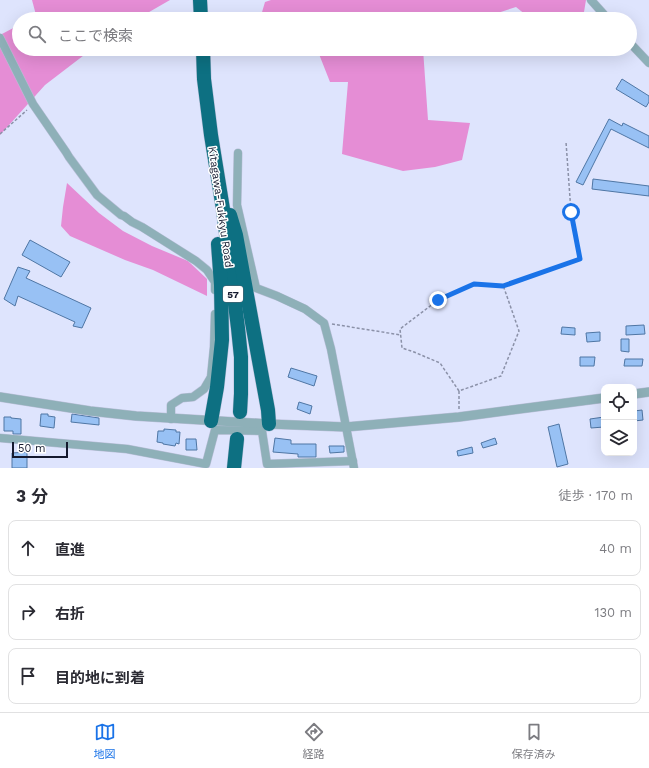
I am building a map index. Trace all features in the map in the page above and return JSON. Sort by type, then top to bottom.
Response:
[{"type":"highway","points":[[200,0],[201,12]]},
{"type":"highway","name":"Kitagawa-Fukkyu Road","points":[[203,56],[210,135],[223,209],[241,357],[240,412]]},
{"type":"highway","points":[[212,421],[222,340],[221,285],[216,214],[217,176]]},
{"type":"highway","points":[[217,176],[236,235],[268,410],[268,424]]},
{"type":"highway","points":[[234,468],[238,439]]},
{"type":"street","points":[[591,0],[602,12]]},
{"type":"street","points":[[0,38],[33,104],[97,195],[121,215],[142,226],[196,261],[207,270],[215,282],[214,347],[211,377],[204,389],[193,397],[182,398],[171,404],[170,419]]},
{"type":"street","points":[[637,50],[649,63]]},
{"type":"street","points":[[0,438],[127,449],[206,464],[215,430],[262,431],[267,464],[353,464],[331,349],[324,323],[305,309],[256,288],[237,205],[238,153]]},
{"type":"street","points":[[637,394],[649,392]]},
{"type":"street","points":[[0,397],[90,411],[170,419],[346,427],[459,417],[601,398]]},
{"type":"path","points":[[0,134],[33,104]]},
{"type":"path","points":[[459,417],[459,391],[440,363],[402,348],[400,329],[438,300],[474,284],[503,286],[580,259],[571,212],[566,142]]},
{"type":"path","points":[[459,391],[501,376],[519,331],[503,286]]},
{"type":"path","points":[[324,323],[401,335]]},
{"type":"shaded area","points":[[32,0],[170,0],[149,12],[35,12]]},
{"type":"shaded area","points":[[271,0],[586,0],[584,12],[522,12],[516,7],[501,12],[262,12],[265,2]]},
{"type":"shaded area","points":[[12,29],[12,56],[83,56],[45,85],[0,135],[0,35]]},
{"type":"shaded area","points":[[320,56],[423,56],[428,120],[470,123],[462,160],[435,167],[403,171],[342,154],[348,82],[330,82]]},
{"type":"shaded area","points":[[67,183],[99,213],[123,231],[152,246],[188,261],[207,279],[207,296],[153,270],[125,260],[70,236],[61,226]]},
{"type":"building","points":[[622,79],[649,96],[649,102],[646,107],[616,89]]},
{"type":"building","points":[[609,119],[622,126],[623,123],[649,136],[649,148],[611,129],[583,185],[576,182]]},
{"type":"building","points":[[593,179],[649,186],[649,196],[592,189]]},
{"type":"building","points":[[30,240],[70,262],[61,277],[22,255]]},
{"type":"building","points":[[18,267],[30,271],[26,278],[91,308],[82,328],[73,326],[75,322],[18,296],[15,306],[4,299]]},
{"type":"building","points":[[644,325],[645,334],[626,335],[626,326]]},
{"type":"building","points":[[562,327],[575,328],[575,335],[561,334]]},
{"type":"building","points":[[600,332],[600,341],[587,342],[586,333]]},
{"type":"building","points":[[621,339],[629,339],[629,352],[621,351]]},
{"type":"building","points":[[580,357],[595,357],[594,366],[580,366]]},
{"type":"building","points":[[625,359],[643,359],[642,366],[624,366]]},
{"type":"building","points":[[291,368],[317,376],[314,386],[288,377]]},
{"type":"building","points":[[299,402],[312,406],[310,414],[297,409]]},
{"type":"building","points":[[642,410],[643,420],[637,421],[637,411]]},
{"type":"building","points":[[41,414],[48,414],[48,416],[55,417],[54,428],[40,426]]},
{"type":"building","points":[[72,414],[99,418],[99,425],[71,422]]},
{"type":"building","points":[[4,417],[21,419],[21,434],[13,434],[13,431],[4,431]]},
{"type":"building","points":[[601,417],[601,427],[591,428],[590,419]]},
{"type":"building","points":[[559,424],[568,464],[557,467],[548,427]]},
{"type":"building","points":[[164,429],[176,430],[176,432],[180,432],[179,444],[176,443],[175,446],[157,442],[158,431],[164,431]]},
{"type":"building","points":[[275,438],[291,440],[291,444],[316,444],[316,457],[298,457],[298,454],[273,452]]},
{"type":"building","points":[[495,438],[497,444],[483,448],[481,443]]},
{"type":"building","points":[[186,439],[196,439],[197,450],[186,450]]},
{"type":"building","points":[[329,446],[344,446],[344,452],[330,453]]},
{"type":"building","points":[[472,447],[473,453],[458,456],[457,451]]},
{"type":"building","points":[[27,452],[27,468],[12,468],[12,453]]},
{"type":"route","points":[[438,300],[474,284],[503,286],[580,259],[571,212]]}]
